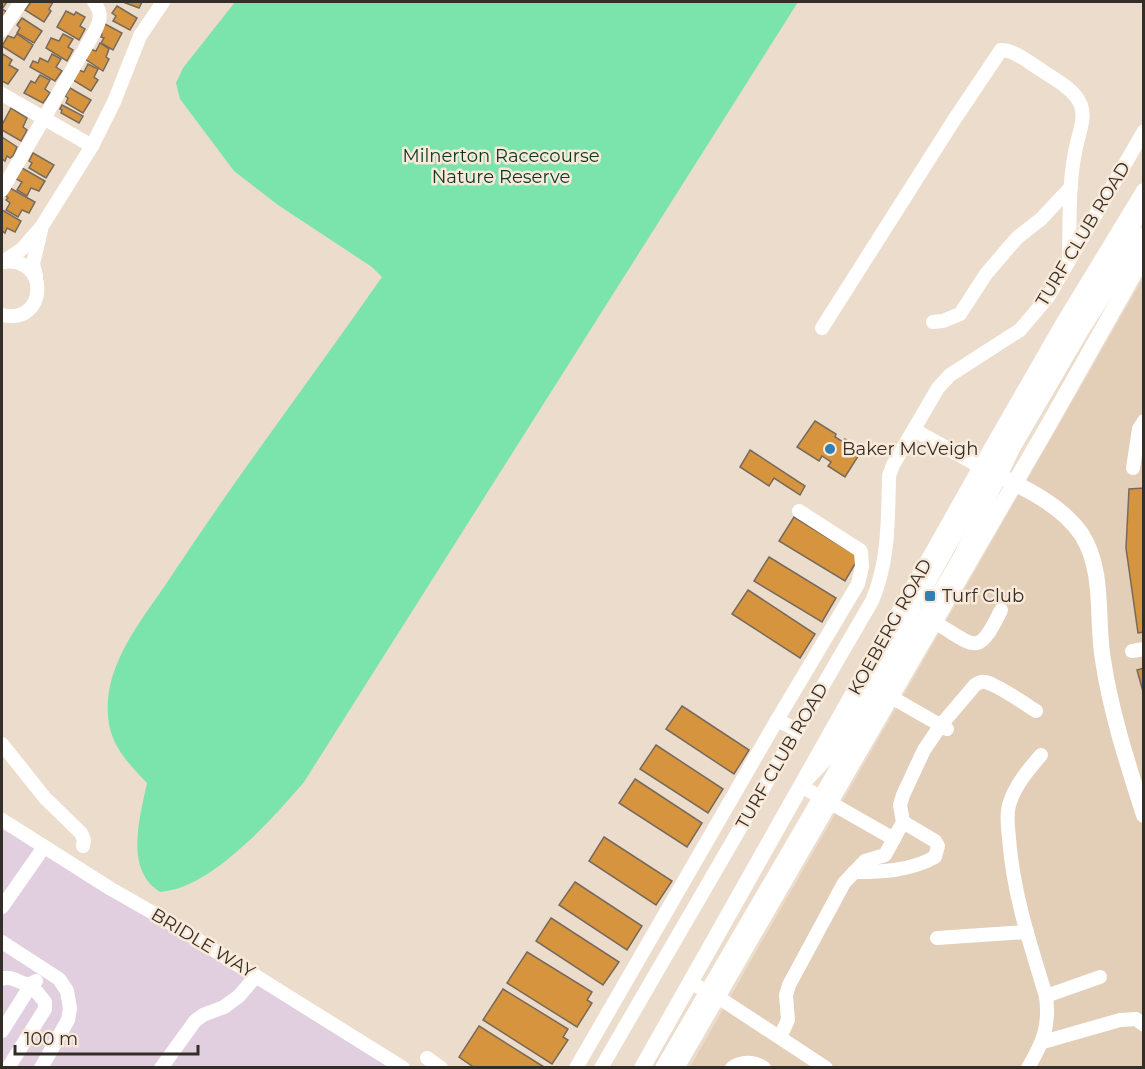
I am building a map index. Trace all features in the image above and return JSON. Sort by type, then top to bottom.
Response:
[{"type":"main road","name":"KOEBERG ROAD","points":[[676,1068],[712,994],[825,799],[891,697],[934,622],[1062,326],[1143,191]]},
{"type":"main road","name":"KOEBERG ROAD","points":[[642,1068],[801,786],[996,475],[1143,256]]},
{"type":"main road","points":[[996,475],[1053,506],[1070,519],[1091,554],[1097,580],[1104,669],[1143,815]]},
{"type":"street","points":[[2,30],[21,2]]},
{"type":"street","points":[[2,190],[101,19],[94,2]]},
{"type":"street","points":[[2,262],[22,249],[42,226],[92,146],[114,102],[140,36],[164,2]]},
{"type":"street","points":[[822,328],[1001,50],[1015,54],[1075,94],[1083,111],[1073,157],[1069,260]]},
{"type":"street","points":[[2,94],[92,146]]},
{"type":"street","name":"TURF CLUB ROAD","points":[[602,1068],[872,601],[880,583],[884,560],[889,476],[893,465],[938,388],[950,375],[1020,330],[1048,297],[1143,131]]},
{"type":"street","points":[[933,322],[943,321],[960,314],[986,274],[1009,247],[1041,219],[1071,186]]},
{"type":"street","points":[[825,799],[960,557],[996,475],[1074,323],[1143,208]]},
{"type":"street","points":[[5,318],[26,312],[32,306],[38,292],[33,264],[42,226]]},
{"type":"street","points":[[996,475],[1143,234]]},
{"type":"street","points":[[2,262],[19,262],[26,266],[36,278]]},
{"type":"street","points":[[1133,468],[1139,429],[1143,421]]},
{"type":"street","points":[[914,430],[996,475]]},
{"type":"street","points":[[576,1068],[858,584],[862,567],[861,551],[799,511]]},
{"type":"street","points":[[934,622],[968,643],[976,644],[983,642],[989,635],[1001,610]]},
{"type":"street","points":[[780,1037],[788,1020],[786,995],[789,985],[832,910],[844,883],[865,861],[885,855],[903,822],[900,806],[906,787],[924,750],[945,728],[975,685],[986,682],[1036,711]]},
{"type":"street","points":[[891,697],[945,728]]},
{"type":"street","points":[[777,720],[797,730]]},
{"type":"street","points":[[2,744],[45,798],[81,833],[84,840],[83,846]]},
{"type":"street","points":[[1028,1068],[1043,1042],[1047,1028],[1048,1009],[1011,871],[1007,813],[1025,773],[1041,755]]},
{"type":"street","points":[[801,786],[894,839]]},
{"type":"street","name":"BRIDLE WAY","points":[[2,820],[403,1068]]},
{"type":"street","points":[[854,872],[912,867],[935,856],[938,846],[935,841],[903,822]]},
{"type":"street","points":[[2,907],[44,847]]},
{"type":"street","points":[[885,855],[891,870]]},
{"type":"street","points":[[937,938],[1027,932]]},
{"type":"street","points":[[2,942],[58,979],[68,991],[70,1008],[68,1020],[41,1068]]},
{"type":"street","points":[[2,1031],[31,985],[45,970]]},
{"type":"street","points":[[161,1068],[195,1021],[232,1002],[256,976]]},
{"type":"street","points":[[1046,996],[1100,977]]},
{"type":"street","points":[[2,979],[14,978],[26,985],[31,985],[45,1002],[45,1009],[8,1068]]},
{"type":"street","points":[[690,982],[780,1037],[817,1065]]},
{"type":"street","points":[[662,1068],[712,994]]},
{"type":"street","points":[[1043,1042],[1120,1020],[1136,1019],[1143,1025]]},
{"type":"street","points":[[427,1058],[441,1068]]},
{"type":"street","points":[[732,1068],[740,1063],[759,1064],[764,1068]]},
{"type":"shaded area","points":[[1143,278],[1143,1067],[690,1067]]},
{"type":"shaded area","points":[[2,820],[403,1067],[2,1068]]},
{"type":"green space","name":"Milnerton Racecourse Nature Reserve","points":[[235,2],[798,2],[304,782],[258,832],[220,866],[180,888],[160,892],[149,882],[138,857],[137,842],[147,783],[123,756],[112,737],[109,726],[108,700],[116,665],[133,633],[199,535],[382,277],[372,267],[278,205],[234,171],[180,99],[176,83],[183,68]]},
{"type":"building","points":[[31,2],[53,2],[49,9],[51,11],[44,22],[25,10]]},
{"type":"building","points":[[123,2],[142,2],[139,8]]},
{"type":"building","points":[[117,6],[137,18],[130,30],[113,21],[116,16],[112,13]]},
{"type":"building","points":[[2,9],[7,12],[2,20]]},
{"type":"building","points":[[66,11],[74,15],[76,12],[85,17],[80,26],[85,29],[79,40],[57,27]]},
{"type":"building","points":[[22,18],[42,31],[34,43],[17,33],[20,28],[17,25]]},
{"type":"building","points":[[105,24],[122,33],[113,50],[101,43],[104,38],[101,37],[101,33]]},
{"type":"building","points":[[17,34],[33,45],[24,60],[2,46],[8,36],[14,38]]},
{"type":"building","points":[[63,34],[73,39],[68,47],[73,50],[67,61],[46,48],[51,38],[59,41]]},
{"type":"building","points":[[100,43],[109,49],[106,57],[109,59],[103,71],[85,59],[90,49],[96,51]]},
{"type":"building","points":[[3,54],[12,60],[9,65],[18,70],[8,84],[2,81]]},
{"type":"building","points":[[52,54],[61,59],[56,67],[62,71],[55,81],[30,67],[33,61],[38,63],[40,58],[48,62]]},
{"type":"building","points":[[88,64],[98,69],[94,77],[98,80],[91,91],[73,80],[79,70],[84,72]]},
{"type":"building","points":[[40,75],[50,80],[45,89],[50,93],[43,103],[24,93],[31,81],[35,83]]},
{"type":"building","points":[[70,88],[91,100],[83,113],[66,103],[68,98],[65,96]]},
{"type":"building","points":[[62,105],[83,116],[79,123],[61,113]]},
{"type":"building","points":[[11,108],[27,118],[23,127],[27,130],[21,141],[2,130],[2,125]]},
{"type":"building","points":[[2,137],[17,147],[13,156],[10,158],[7,156],[5,161],[2,159]]},
{"type":"building","points":[[33,153],[54,165],[46,178],[29,168],[32,163],[29,161]]},
{"type":"building","points":[[22,168],[45,181],[39,191],[31,188],[27,196],[17,190],[22,182],[16,179]]},
{"type":"building","points":[[10,188],[35,202],[29,213],[22,210],[18,217],[6,210],[10,203],[6,200],[8,198],[6,196]]},
{"type":"building","points":[[2,210],[21,221],[15,232],[7,228],[5,233],[2,231]]},
{"type":"building","name":"Baker McVeigh","points":[[815,421],[836,434],[835,437],[843,442],[845,439],[862,450],[845,477],[828,466],[831,462],[822,456],[819,461],[797,447]]},
{"type":"building","points":[[750,450],[805,486],[800,495],[774,478],[769,486],[740,467]]},
{"type":"building","points":[[1144,488],[1144,632],[1138,633],[1126,548],[1129,489]]},
{"type":"building","points":[[794,517],[859,557],[845,581],[779,541]]},
{"type":"building","points":[[769,557],[836,598],[822,622],[754,581]]},
{"type":"building","points":[[748,590],[815,634],[800,658],[732,614]]},
{"type":"building","points":[[1144,668],[1144,695],[1137,670]]},
{"type":"building","points":[[682,706],[749,750],[734,774],[666,729]]},
{"type":"building","points":[[656,745],[723,789],[708,813],[640,769]]},
{"type":"building","points":[[635,779],[702,823],[687,847],[619,803]]},
{"type":"building","points":[[604,837],[672,881],[656,905],[589,861]]},
{"type":"building","points":[[575,882],[642,926],[627,950],[559,905]]},
{"type":"building","points":[[551,918],[619,962],[603,985],[536,941]]},
{"type":"building","points":[[527,952],[592,992],[587,1000],[592,1003],[577,1027],[507,983]]},
{"type":"building","points":[[503,989],[568,1029],[563,1037],[568,1040],[552,1064],[483,1020]]},
{"type":"building","points":[[479,1026],[544,1068],[475,1068],[459,1057]]},
{"type":"place","name":"Baker McVeigh","points":[[830,449]]},
{"type":"place","name":"Turf Club","points":[[930,596]]}]
